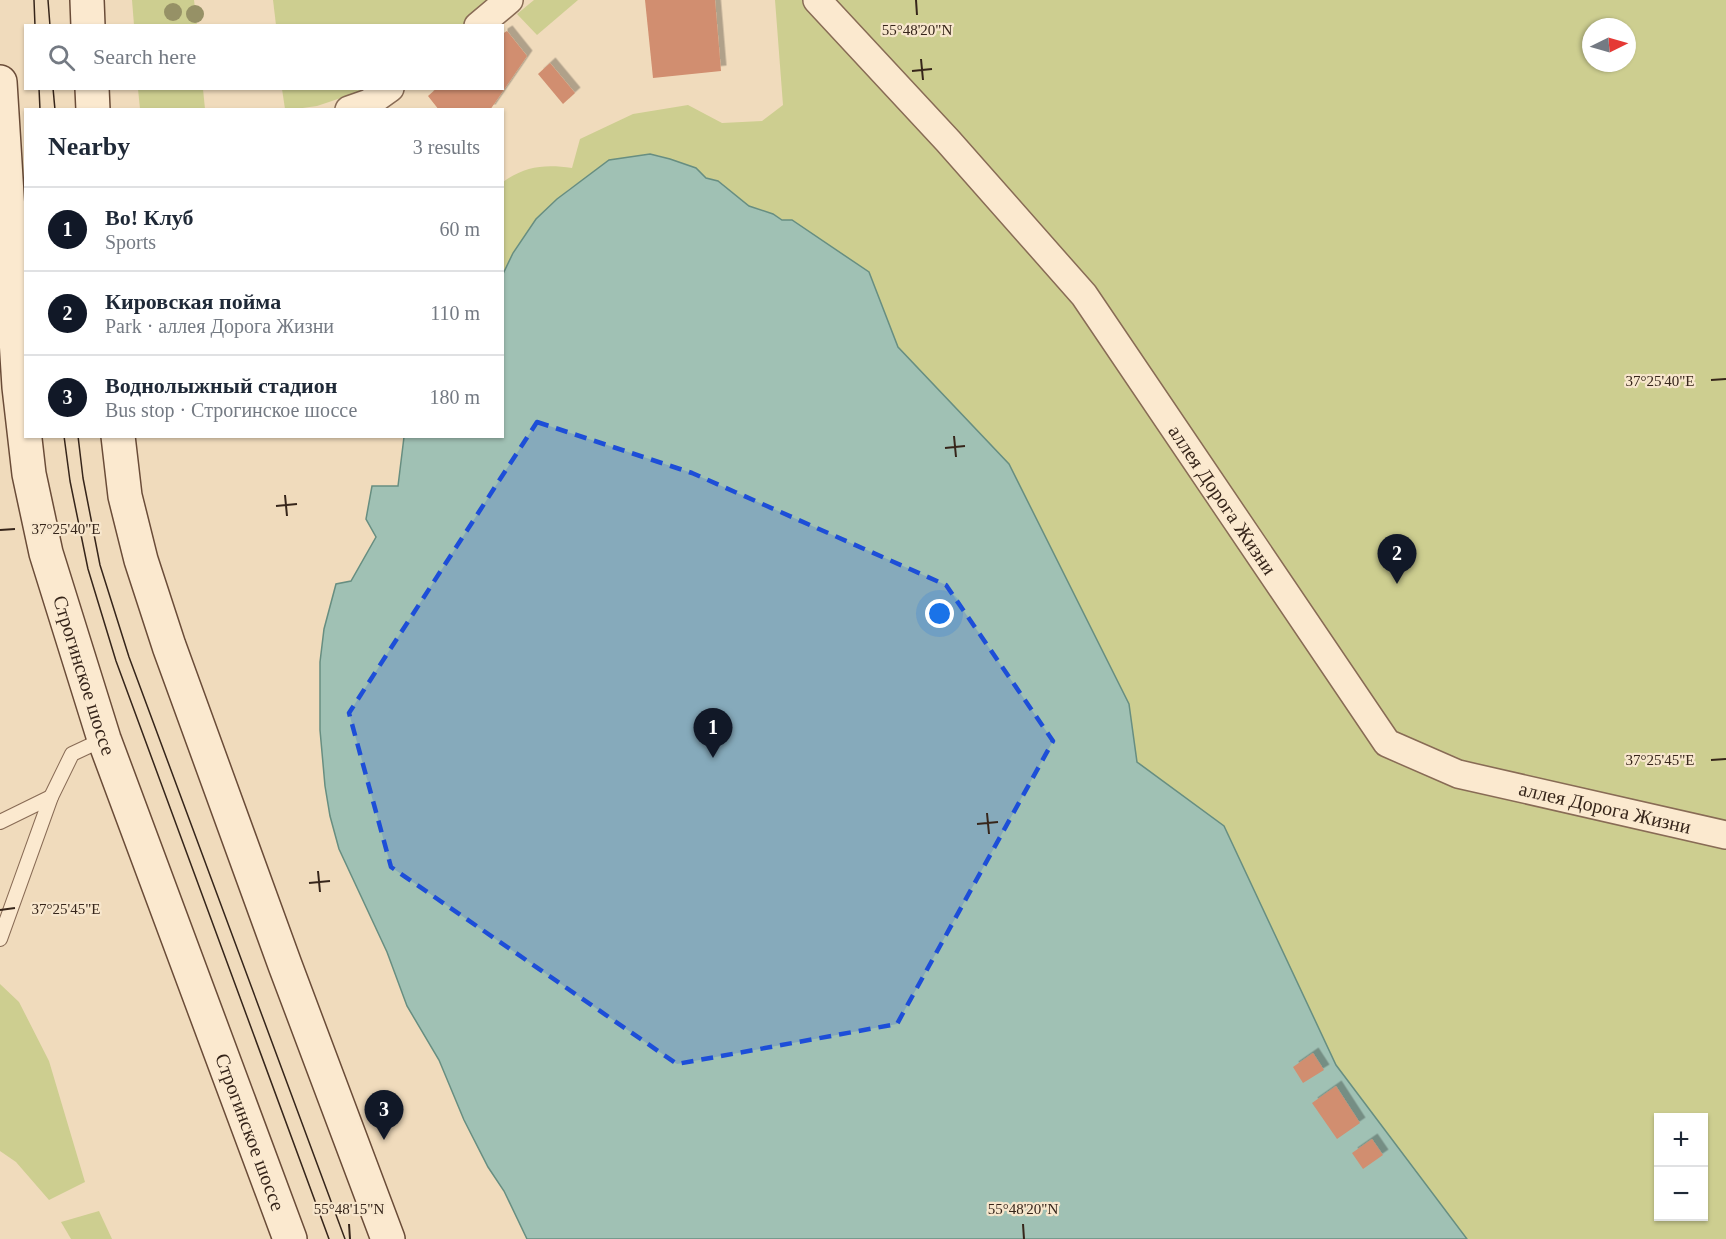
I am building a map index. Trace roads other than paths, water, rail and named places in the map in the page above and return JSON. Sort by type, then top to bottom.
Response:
[{"type":"main road","points":[[87,0],[88,24]]},
{"type":"main road","name":"Строгинское шоссе","points":[[0,82],[19,387],[24,430]]},
{"type":"main road","points":[[92,90],[93,108]]},
{"type":"main road","name":"Строгинское шоссе","points":[[25,438],[29,474],[45,553],[104,739],[290,1239]]},
{"type":"main road","points":[[118,438],[125,496],[141,560],[169,646],[273,933],[388,1239]]},
{"type":"street","points":[[480,24],[508,0]]},
{"type":"street","name":"аллея Дорога Жизни","points":[[817,0],[948,141],[1084,295],[1387,742],[1458,774],[1726,835]]},
{"type":"street","points":[[355,108],[369,103],[387,90]]},
{"type":"lane","points":[[0,939],[51,797],[72,754],[104,739]]},
{"type":"lane","points":[[0,822],[51,797]]},
{"type":"tram line","points":[[34,0],[35,24]]},
{"type":"tram line","points":[[48,0],[50,24]]},
{"type":"tram line","points":[[39,90],[40,108]]},
{"type":"tram line","points":[[53,90],[55,108]]},
{"type":"tram line","points":[[64,438],[70,481],[88,569],[116,661],[329,1239]]},
{"type":"tram line","points":[[78,438],[83,478],[100,565],[129,657],[345,1239]]},
{"type":"place","name":"Кировская пойма","points":[[1397,584]]},
{"type":"place","name":"Во! Клуб","points":[[713,758]]},
{"type":"place","name":"Воднолыжный стадион","points":[[384,1140]]}]
